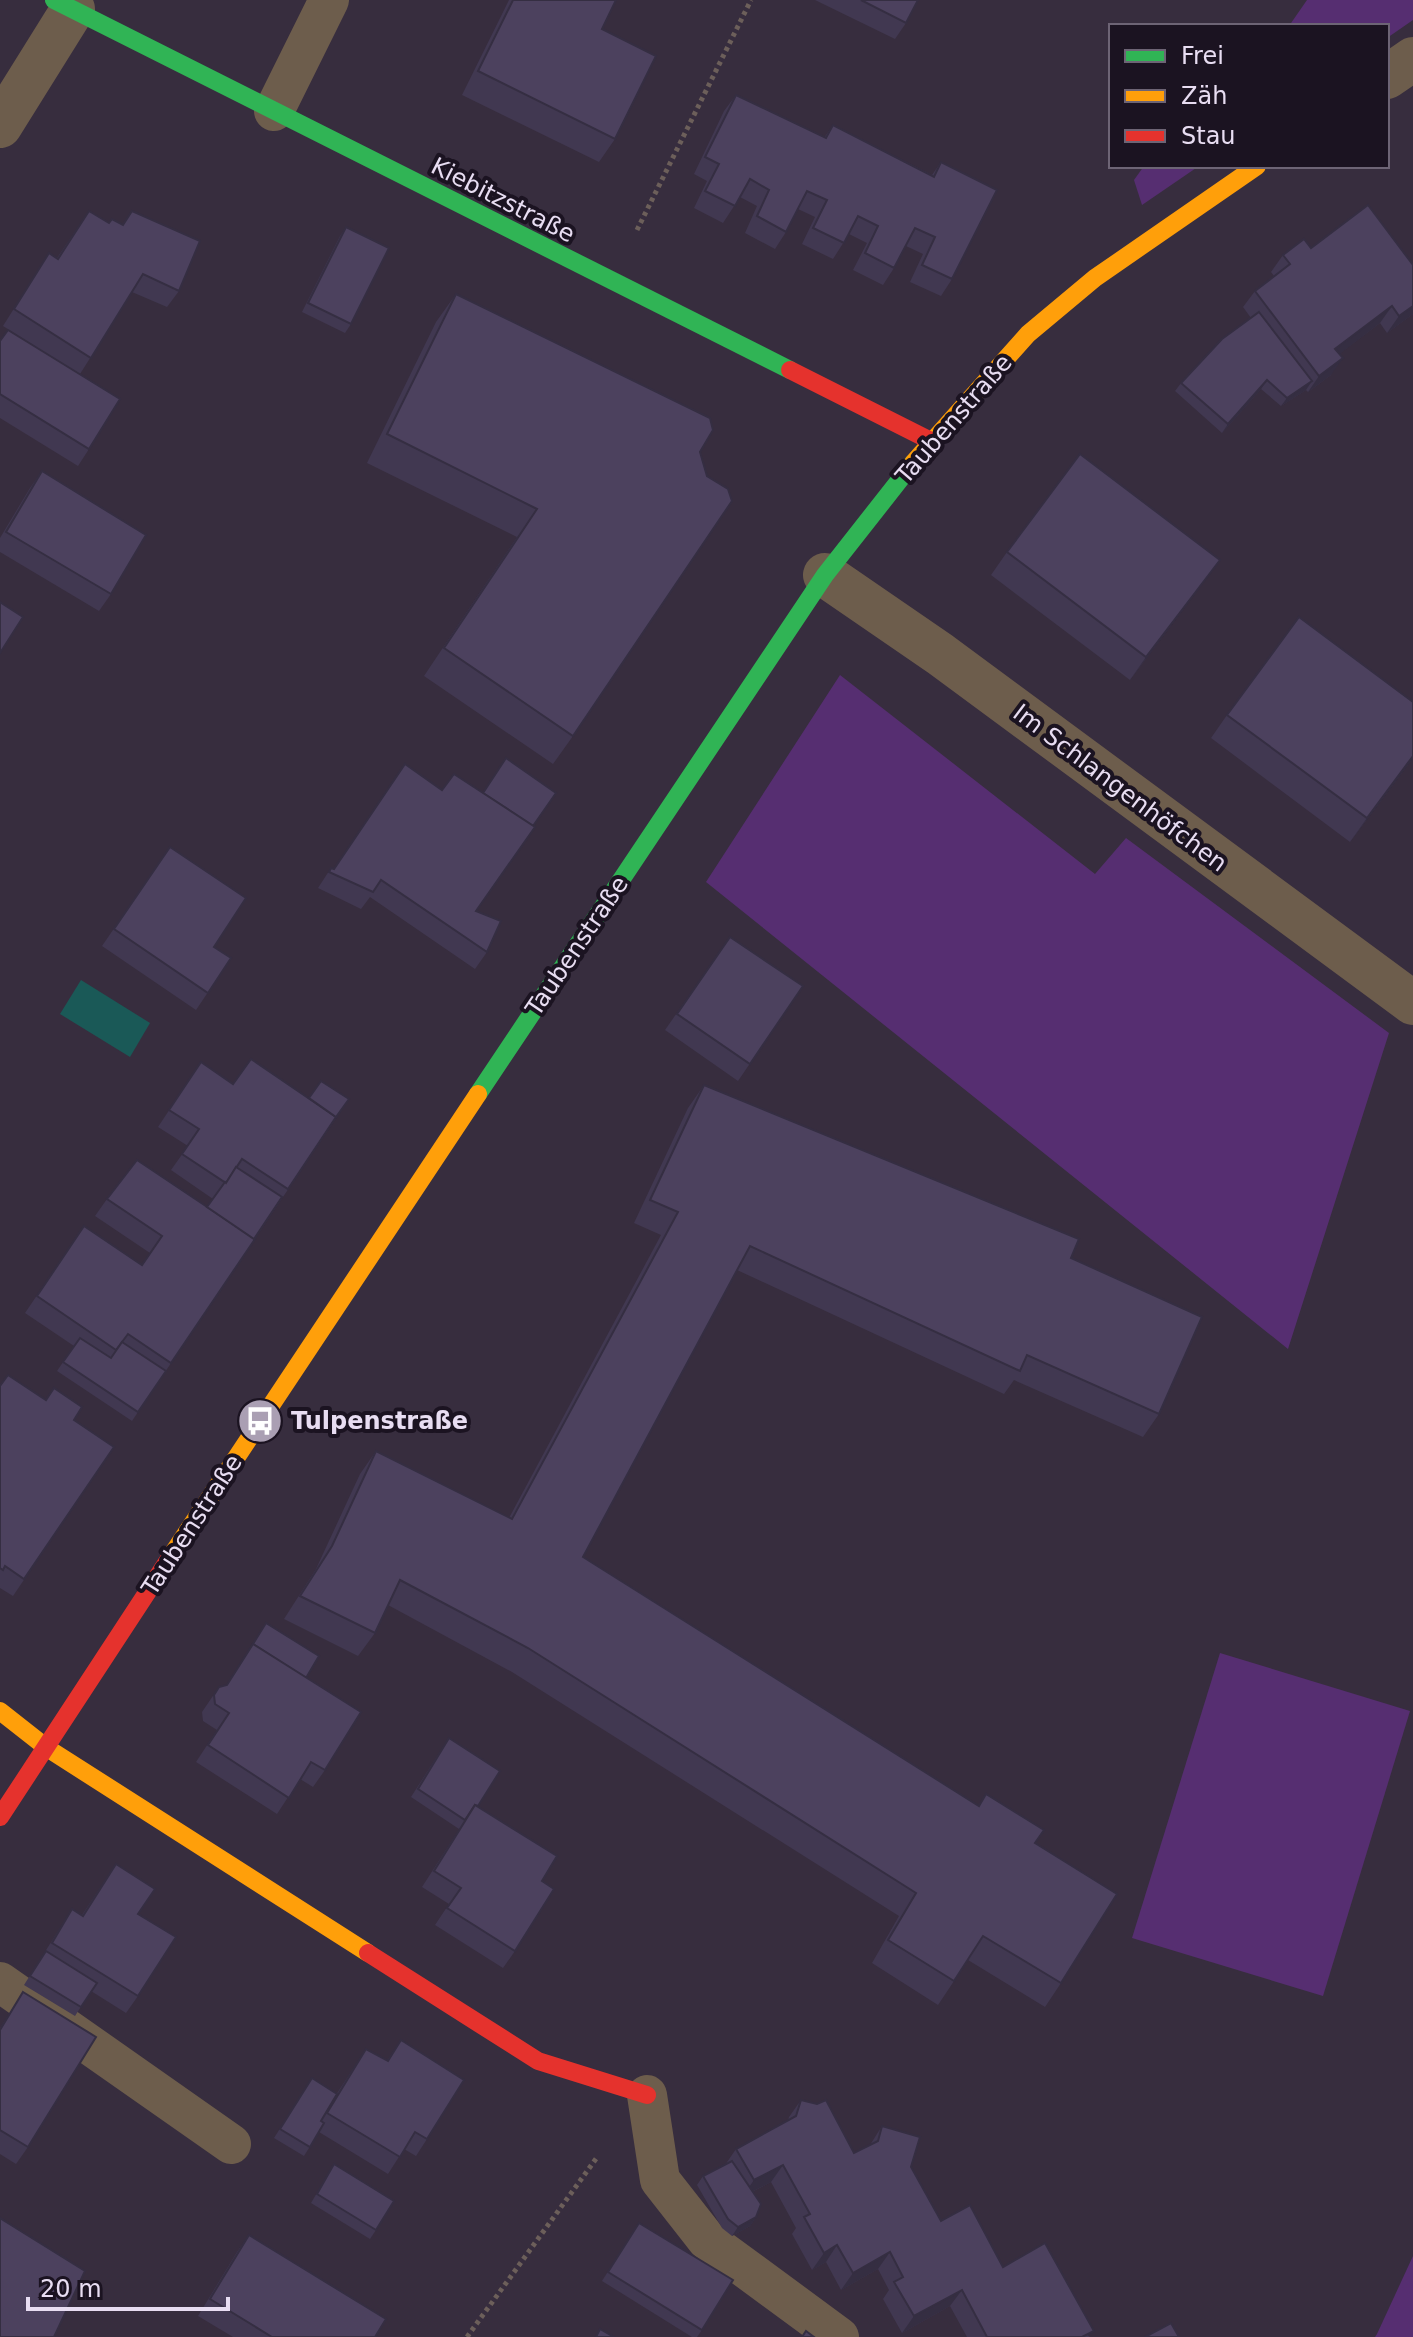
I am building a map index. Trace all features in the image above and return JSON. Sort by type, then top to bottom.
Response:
[{"type":"street","name":"Kiebitzstraße","points":[[63,5],[931,441]]},
{"type":"street","points":[[0,126],[63,5]]},
{"type":"street","points":[[1389,76],[1413,59]]},
{"type":"street","name":"Taubenstraße","points":[[0,1817],[260,1421],[825,575],[931,441],[1028,334],[1083,287],[1254,168]]},
{"type":"street","name":"Im Schlangenhöfchen","points":[[825,575],[940,654],[1413,1003]]},
{"type":"street","points":[[0,1711],[47,1748],[538,2061],[647,2095]]},
{"type":"lane","points":[[274,111],[329,0]]},
{"type":"lane","points":[[0,1982],[231,2144]]},
{"type":"lane","points":[[647,2095],[660,2180],[707,2240],[839,2337]]},
{"type":"path","points":[[612,282],[751,0]]},
{"type":"path","points":[[467,2337],[647,2095]]},
{"type":"shaded area","points":[[1307,0],[1413,0],[1413,20],[1389,37],[1389,24],[1290,24]]},
{"type":"shaded area","points":[[1143,168],[1196,168],[1142,205],[1134,180]]},
{"type":"shaded area","points":[[840,675],[1095,874],[1126,838],[1389,1033],[1288,1349],[706,882]]},
{"type":"shaded area","points":[[81,980],[150,1023],[130,1057],[60,1014]]},
{"type":"shaded area","points":[[1220,1653],[1410,1711],[1323,1996],[1132,1938]]},
{"type":"shaded area","points":[[1413,2256],[1413,2337],[1375,2337],[1377,2334]]},
{"type":"building","points":[[513,0],[616,0],[602,29],[656,56],[615,139],[478,71]]},
{"type":"building","points":[[861,0],[918,0],[906,23]]},
{"type":"building","points":[[736,95],[826,138],[833,125],[934,177],[941,162],[997,190],[952,279],[922,265],[935,237],[915,228],[894,268],[865,253],[878,226],[858,216],[844,243],[813,228],[827,200],[807,191],[786,232],[757,216],[769,190],[750,179],[735,206],[705,191],[719,164],[705,157]]},
{"type":"building","points":[[1368,205],[1413,265],[1413,306],[1399,316],[1392,306],[1335,349],[1343,358],[1319,376],[1255,291],[1290,264],[1283,255],[1304,239],[1311,248]]},
{"type":"building","points":[[89,211],[109,223],[112,219],[123,225],[132,211],[200,241],[179,291],[143,274],[91,358],[14,309],[49,253],[58,259]]},
{"type":"building","points":[[346,227],[389,248],[351,324],[308,303]]},
{"type":"building","points":[[456,294],[710,418],[713,430],[700,452],[707,476],[728,489],[732,501],[573,736],[444,648],[537,509],[387,434]]},
{"type":"building","points":[[1259,312],[1312,381],[1287,398],[1267,380],[1228,424],[1181,383],[1222,339]]},
{"type":"building","points":[[8,330],[120,399],[89,449],[0,394],[0,341]]},
{"type":"building","points":[[1080,454],[1220,560],[1146,657],[1007,552]]},
{"type":"building","points":[[42,471],[146,535],[111,594],[6,532]]},
{"type":"building","points":[[0,602],[23,617],[0,653]]},
{"type":"building","points":[[1299,617],[1413,702],[1413,756],[1367,818],[1227,715]]},
{"type":"building","points":[[506,758],[556,793],[533,826],[483,793]]},
{"type":"building","points":[[405,764],[442,790],[454,774],[535,827],[476,911],[501,921],[487,952],[381,880],[373,892],[329,872]]},
{"type":"building","points":[[170,847],[246,898],[214,947],[231,958],[208,993],[114,929]]},
{"type":"building","points":[[730,937],[803,986],[750,1064],[677,1014]]},
{"type":"building","points":[[251,1059],[336,1117],[288,1189],[242,1159],[226,1183],[182,1154],[199,1129],[169,1110],[201,1062],[233,1084]]},
{"type":"building","points":[[321,1081],[349,1099],[336,1117],[309,1098]]},
{"type":"building","points":[[704,1085],[1079,1239],[1071,1258],[1202,1317],[1159,1414],[1027,1355],[1020,1371],[750,1246],[583,1557],[979,1806],[986,1794],[1044,1830],[1035,1843],[1117,1894],[1061,1983],[983,1936],[954,1981],[888,1940],[916,1893],[528,1648],[400,1580],[375,1633],[300,1596],[332,1546],[376,1451],[512,1519],[678,1212],[650,1200]]},
{"type":"building","points":[[137,1160],[255,1239],[171,1363],[128,1334],[116,1350],[37,1296],[84,1226],[142,1265],[162,1236],[107,1199]]},
{"type":"building","points":[[236,1167],[282,1197],[254,1239],[207,1207]]},
{"type":"building","points":[[80,1338],[111,1358],[122,1342],[166,1371],[138,1412],[63,1362]]},
{"type":"building","points":[[8,1375],[46,1400],[54,1388],[82,1407],[74,1420],[114,1447],[24,1579],[5,1566],[3,1570],[0,1568],[0,1386]]},
{"type":"building","points":[[266,1623],[319,1656],[306,1678],[253,1644],[248,1652]]},
{"type":"building","points":[[253,1644],[361,1712],[325,1770],[311,1762],[289,1798],[208,1745],[229,1713],[215,1704],[214,1695],[219,1687],[227,1685]]},
{"type":"building","points":[[449,1738],[500,1771],[478,1806],[475,1805],[465,1820],[418,1789]]},
{"type":"building","points":[[475,1805],[557,1856],[542,1881],[554,1889],[515,1951],[447,1908],[461,1888],[434,1871]]},
{"type":"building","points":[[116,1864],[155,1889],[138,1914],[176,1937],[138,1996],[52,1943],[72,1909],[83,1916]]},
{"type":"building","points":[[46,1951],[97,1983],[81,2007],[30,1976]]},
{"type":"building","points":[[23,1992],[96,2037],[28,2147],[0,2130],[0,2030]]},
{"type":"building","points":[[401,2040],[464,2080],[427,2139],[415,2132],[400,2157],[327,2113],[366,2049],[388,2061]]},
{"type":"building","points":[[312,2078],[337,2094],[310,2147],[280,2129]]},
{"type":"building","points":[[801,2100],[817,2104],[826,2100],[854,2153],[878,2141],[882,2126],[920,2137],[911,2167],[941,2221],[970,2205],[1003,2267],[1045,2243],[1094,2331],[1082,2337],[987,2337],[962,2290],[914,2316],[894,2282],[903,2277],[890,2252],[853,2273],[837,2245],[824,2253],[804,2217],[810,2214],[783,2165],[754,2180],[736,2149],[796,2116]]},
{"type":"building","points":[[732,2161],[761,2204],[756,2217],[738,2227],[728,2219],[703,2176]]},
{"type":"building","points":[[334,2164],[394,2201],[376,2230],[317,2194]]},
{"type":"building","points":[[0,2218],[85,2271],[54,2337],[0,2337]]},
{"type":"building","points":[[639,2223],[733,2280],[702,2330],[608,2272]]},
{"type":"building","points":[[249,2235],[386,2319],[375,2337],[272,2337],[210,2299]]},
{"type":"building","points":[[1171,2323],[1179,2337],[1145,2337]]},
{"type":"building","points":[[600,2329],[614,2337],[596,2337]]},
{"type":"traffic: fast","points":[[54,0],[790,370]]},
{"type":"traffic: fast","points":[[478,1094],[825,575],[913,463]]},
{"type":"traffic: slow","points":[[913,463],[1028,334],[1095,278],[1254,168]]},
{"type":"traffic: slow","points":[[173,1553],[478,1094]]},
{"type":"traffic: slow","points":[[0,1711],[47,1748],[368,1953]]},
{"type":"traffic: jam","points":[[790,370],[931,441]]},
{"type":"traffic: jam","points":[[0,1817],[173,1553]]},
{"type":"traffic: jam","points":[[368,1953],[538,2061],[647,2095]]},
{"type":"place","name":"Tulpenstraße","points":[[260,1421]]}]
